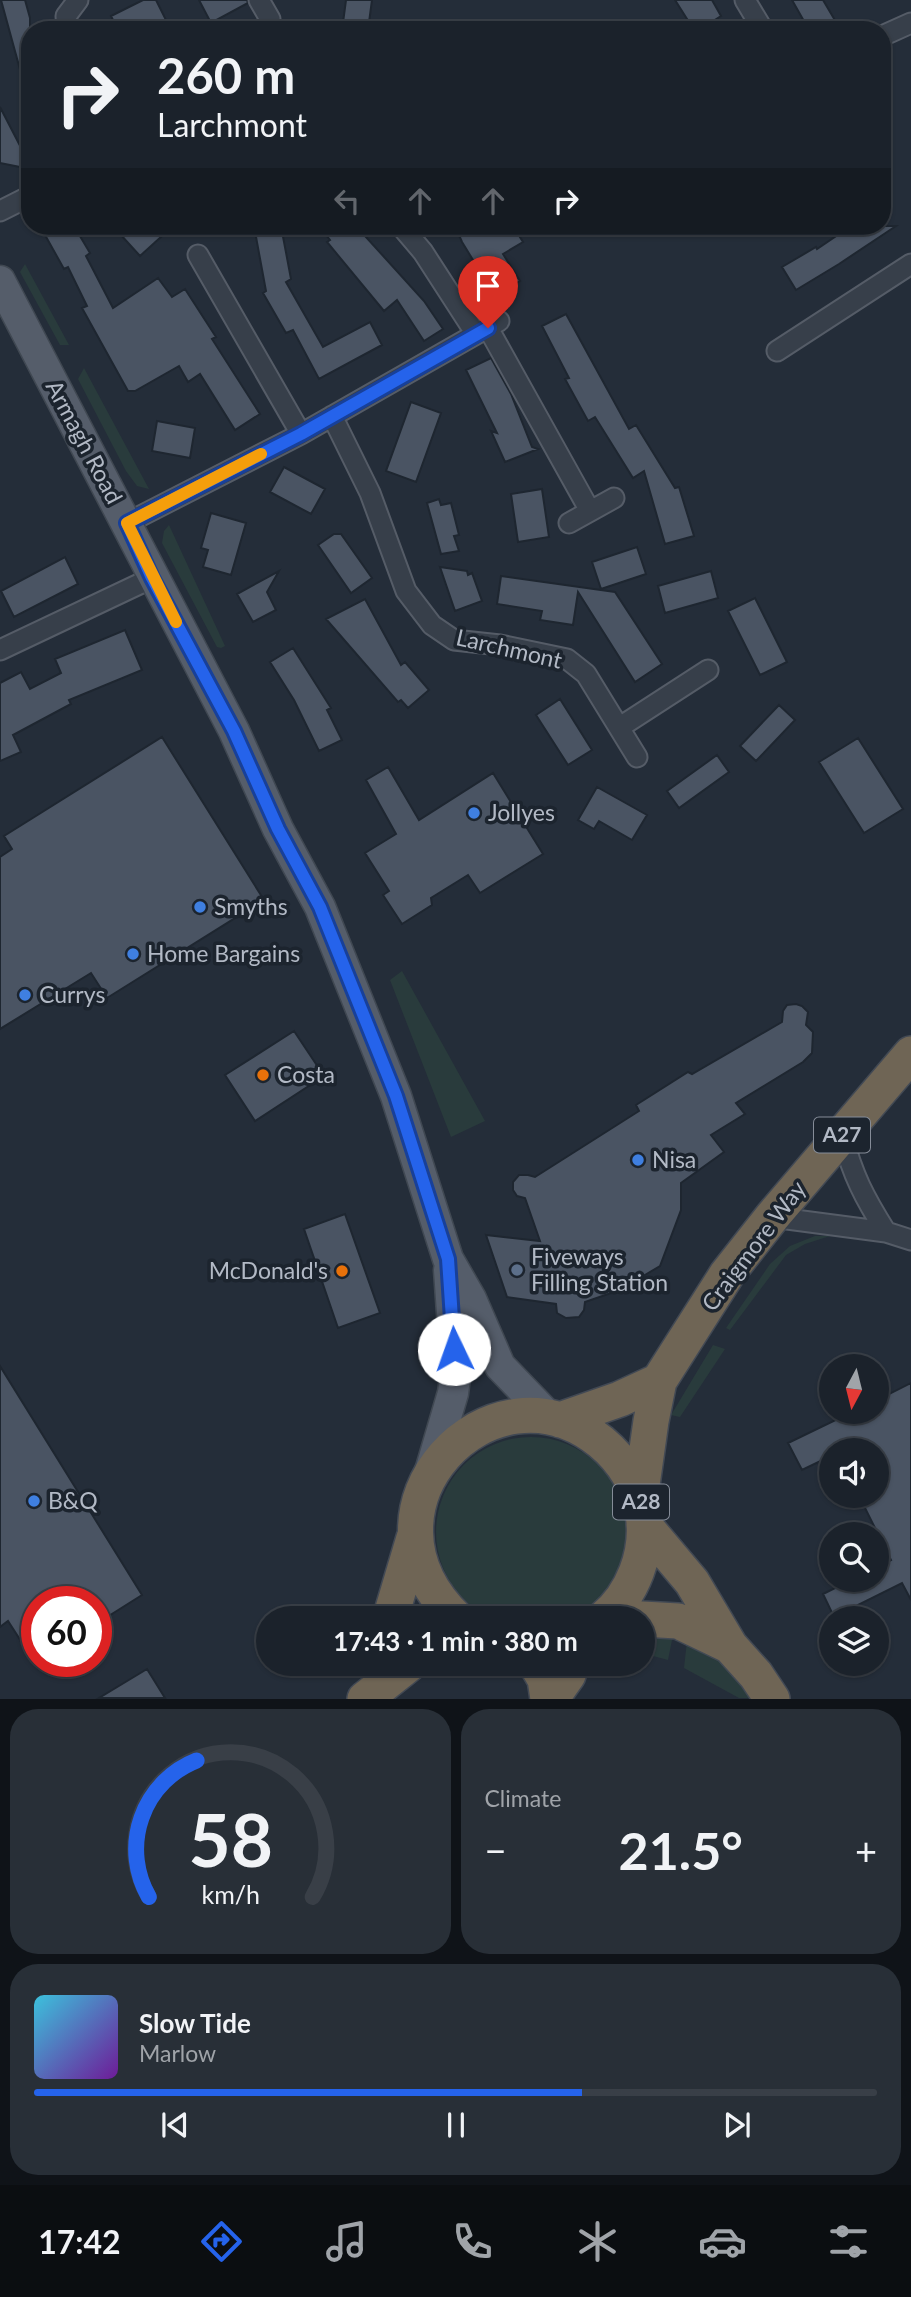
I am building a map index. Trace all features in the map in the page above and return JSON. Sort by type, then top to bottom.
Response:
[{"type":"highway","name":"Craigmore Way","points":[[642,1512],[650,1421],[659,1381],[727,1274],[911,1054]]},
{"type":"highway","points":[[555,1419],[620,1399],[659,1381]]},
{"type":"highway","name":"A28","points":[[444,1606],[428,1583],[419,1560],[415,1536],[418,1505],[428,1476],[446,1452],[471,1432],[499,1420],[530,1416],[555,1419],[590,1433],[615,1453],[630,1475],[642,1512],[643,1550],[636,1575],[615,1606]]},
{"type":"highway","name":"A28","points":[[642,1512],[692,1582],[730,1646],[756,1675],[772,1699]]},
{"type":"highway","points":[[394,1606],[415,1536]]},
{"type":"highway","name":"A28","points":[[655,1620],[678,1621],[730,1646]]},
{"type":"highway","points":[[353,1699],[364,1676]]},
{"type":"highway","points":[[365,1699],[394,1676]]},
{"type":"highway","points":[[543,1676],[549,1699]]},
{"type":"highway","points":[[549,1699],[567,1676]]},
{"type":"main road","name":"Armagh Road","points":[[0,281],[127,523],[152,578],[234,731],[278,829],[320,907],[396,1096],[448,1259],[471,1299],[500,1366],[555,1419]]},
{"type":"main road","name":"Armagh Road","points":[[428,1476],[453,1393],[456,1370],[448,1259]]},
{"type":"street","points":[[66,21],[66,16],[78,0]]},
{"type":"street","points":[[259,0],[270,19]]},
{"type":"street","points":[[745,0],[758,21]]},
{"type":"street","points":[[891,32],[911,23]]},
{"type":"street","points":[[0,211],[21,200]]},
{"type":"street","points":[[408,235],[488,328],[590,511]]},
{"type":"street","points":[[198,254],[301,434]]},
{"type":"street","points":[[777,351],[911,264]]},
{"type":"street","points":[[127,523],[301,434],[488,328]]},
{"type":"street","name":"Larchmont","points":[[332,416],[370,493],[406,591],[432,625],[454,640],[500,645],[567,659],[586,674],[637,757]]},
{"type":"street","points":[[569,523],[614,498]]},
{"type":"street","points":[[0,650],[152,578]]},
{"type":"street","points":[[620,727],[708,670]]},
{"type":"street","points":[[842,1135],[851,1170],[864,1197],[887,1232]]},
{"type":"street","points":[[772,1217],[887,1232],[911,1240]]},
{"type":"shaded area","points":[[25,264],[69,345],[60,345],[20,272]]},
{"type":"shaded area","points":[[84,368],[149,489],[137,486],[126,471],[78,379]]},
{"type":"shaded area","points":[[169,525],[225,646],[221,648],[217,647],[162,543],[164,531]]},
{"type":"shaded area","points":[[402,971],[485,1121],[451,1137],[390,980]]},
{"type":"shaded area","points":[[815,1236],[830,1236],[805,1244],[786,1255],[730,1330],[726,1328],[770,1264],[790,1246]]},
{"type":"shaded area","points":[[713,1345],[725,1349],[680,1417],[671,1415]]},
{"type":"shaded area","points":[[513,1439],[549,1439],[584,1453],[610,1479],[624,1514],[626,1532],[619,1568],[610,1585],[590,1606],[472,1606],[452,1585],[438,1550],[438,1514],[452,1479],[478,1453]]},
{"type":"shaded area","points":[[673,1635],[668,1660],[655,1656],[655,1636]]},
{"type":"shaded area","points":[[687,1641],[708,1647],[756,1698],[739,1698],[684,1668]]},
{"type":"building","points":[[1,0],[25,0],[30,18],[30,21],[21,21],[21,73]]},
{"type":"building","points":[[143,0],[156,0],[166,21],[114,21],[111,16]]},
{"type":"building","points":[[199,0],[247,0],[248,3],[210,21]]},
{"type":"building","points":[[346,0],[372,0],[369,21],[343,21]]},
{"type":"building","points":[[675,0],[712,0],[721,16],[713,21],[688,21]]},
{"type":"building","points":[[792,0],[823,0],[835,21],[804,21]]},
{"type":"building","points":[[0,107],[21,148],[21,167],[0,163]]},
{"type":"building","points":[[45,235],[79,235],[90,253],[86,256],[113,308],[158,278],[172,297],[185,289],[216,337],[212,339],[260,414],[235,430],[200,374],[188,382],[179,366],[135,391],[128,391],[82,308],[87,306],[68,267],[64,269]]},
{"type":"building","points":[[121,235],[163,235],[140,256]]},
{"type":"building","points":[[256,235],[283,235],[291,279],[286,282],[323,347],[370,322],[382,345],[319,379],[293,330],[286,333],[263,293],[266,291]]},
{"type":"building","points":[[326,235],[364,235],[424,301],[443,329],[424,341],[397,300],[384,311],[327,242],[330,240]]},
{"type":"building","points":[[459,235],[519,235],[523,242],[503,254],[520,281],[495,296]]},
{"type":"building","points":[[838,235],[882,235],[796,290],[782,267],[816,247],[817,249]]},
{"type":"building","points":[[566,314],[629,429],[636,425],[675,488],[679,487],[694,536],[665,544],[644,471],[633,478],[595,417],[588,421],[565,379],[569,378],[542,326]]},
{"type":"building","points":[[491,358],[511,394],[532,447],[538,449],[505,462],[491,431],[497,433],[466,370]]},
{"type":"building","points":[[411,402],[441,413],[416,482],[386,471]]},
{"type":"building","points":[[157,421],[195,428],[190,458],[152,451]]},
{"type":"building","points":[[284,467],[325,489],[311,514],[270,492]]},
{"type":"building","points":[[542,489],[549,537],[518,542],[511,494]]},
{"type":"building","points":[[439,499],[441,505],[451,503],[459,535],[454,536],[459,551],[441,554],[427,503]]},
{"type":"building","points":[[211,513],[246,523],[231,575],[203,567],[208,550],[201,548]]},
{"type":"building","points":[[334,534],[341,534],[372,578],[351,593],[318,545]]},
{"type":"building","points":[[637,547],[646,574],[601,589],[592,562]]},
{"type":"building","points":[[65,557],[78,584],[14,617],[1,591]]},
{"type":"building","points":[[440,567],[467,571],[468,575],[472,573],[482,601],[455,611]]},
{"type":"building","points":[[279,571],[267,592],[276,610],[253,622],[237,594]]},
{"type":"building","points":[[711,571],[718,598],[665,613],[658,586]]},
{"type":"building","points":[[501,576],[615,592],[662,664],[635,682],[578,592],[573,625],[540,620],[542,611],[497,604]]},
{"type":"building","points":[[755,598],[787,662],[760,675],[728,611]]},
{"type":"building","points":[[365,599],[401,665],[405,662],[429,690],[408,708],[401,700],[398,702],[326,619]]},
{"type":"building","points":[[125,630],[142,670],[69,700],[71,704],[13,735],[21,752],[0,761],[0,683],[21,672],[30,689],[61,673],[55,659]]},
{"type":"building","points":[[293,648],[331,708],[327,710],[342,740],[319,751],[294,700],[270,662]]},
{"type":"building","points":[[560,699],[592,750],[568,765],[536,715]]},
{"type":"building","points":[[779,705],[795,720],[756,761],[740,746]]},
{"type":"building","points":[[162,737],[264,900],[107,998],[91,973],[0,1029],[0,857],[12,849],[4,836]]},
{"type":"building","points":[[858,738],[903,809],[864,833],[819,762]]},
{"type":"building","points":[[717,755],[729,772],[679,808],[667,791]]},
{"type":"building","name":"Jollyes","points":[[388,767],[419,820],[493,773],[543,854],[480,893],[468,875],[431,898],[432,905],[402,924],[383,895],[389,891],[365,853],[396,834],[366,780]]},
{"type":"building","points":[[597,787],[647,815],[632,840],[599,821],[594,829],[578,820]]},
{"type":"building","name":"Nisa","points":[[796,1004],[808,1012],[806,1025],[813,1032],[812,1053],[803,1062],[736,1103],[745,1114],[711,1135],[724,1152],[681,1183],[681,1210],[660,1266],[640,1278],[640,1283],[585,1302],[579,1317],[566,1318],[557,1313],[556,1304],[507,1297],[486,1235],[540,1241],[525,1198],[517,1196],[513,1190],[513,1182],[519,1175],[535,1177],[639,1111],[636,1105],[688,1072],[692,1074],[782,1022],[783,1011],[787,1005]]},
{"type":"building","points":[[294,1031],[324,1076],[255,1121],[225,1075]]},
{"type":"building","name":"McDonald's","points":[[345,1214],[380,1313],[338,1328],[304,1229]]},
{"type":"building","points":[[0,1366],[142,1595],[112,1614],[112,1586],[21,1586],[21,1641],[8,1621],[0,1627]]},
{"type":"building","points":[[911,1383],[911,1600],[902,1583],[889,1590],[889,1522],[872,1522],[865,1508],[889,1508],[889,1438],[819,1438],[819,1462],[802,1470],[788,1443],[827,1424],[889,1424],[889,1394]]},
{"type":"building","points":[[884,1592],[856,1606],[829,1606],[823,1594]]},
{"type":"building","points":[[147,1669],[165,1698],[99,1698]]},
{"type":"slow traffic","points":[[176,622],[127,523],[261,454]]},
{"type":"place","name":"Jollyes","points":[[474,813]]},
{"type":"place","name":"Smyths","points":[[200,907]]},
{"type":"place","name":"Home Bargains","points":[[133,954]]},
{"type":"place","name":"Currys","points":[[25,995]]},
{"type":"place","name":"Costa","points":[[263,1075]]},
{"type":"place","name":"Nisa","points":[[638,1160]]},
{"type":"place","name":"Fiveways Filling Station","points":[[517,1270]]},
{"type":"place","name":"McDonald's","points":[[342,1271]]},
{"type":"place","name":"B&Q","points":[[34,1501]]},
{"type":"route","points":[[454,1349],[448,1259],[396,1096],[320,907],[278,829],[234,731],[152,578],[127,523],[301,434],[488,328]]}]
